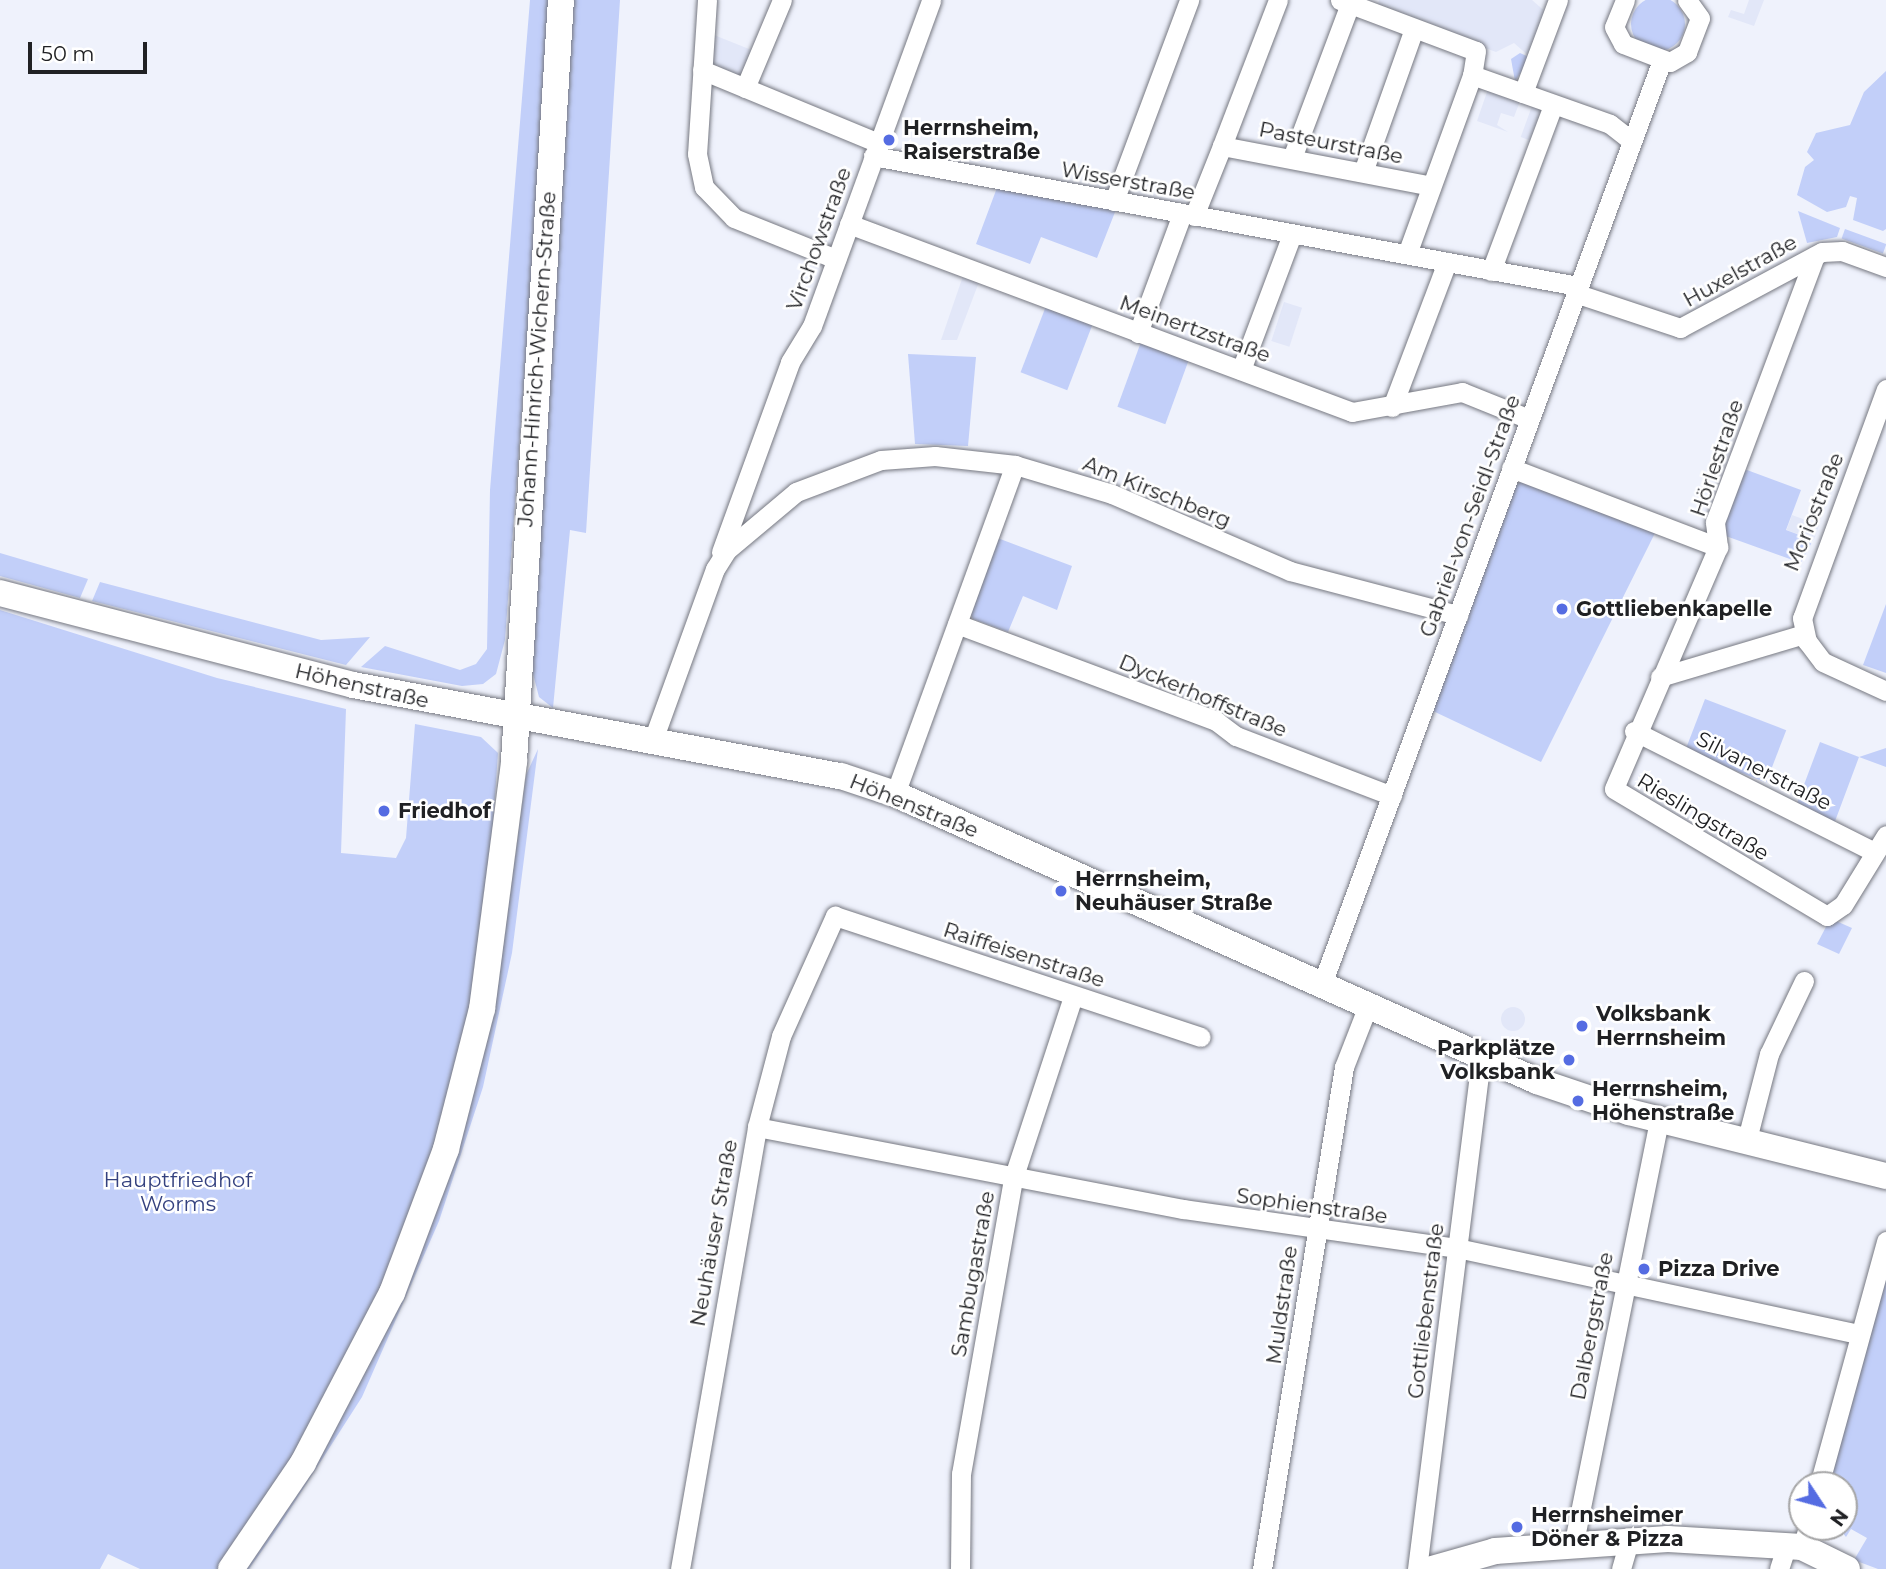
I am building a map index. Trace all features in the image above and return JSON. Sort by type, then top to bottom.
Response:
[{"type":"main road","name":"Johann-Hinrich-Wichern-Straße","points":[[231,1569],[303,1463],[361,1358],[441,1164],[496,934],[516,719],[561,0]]},
{"type":"main road","name":"Höhenstraße","points":[[0,593],[286,670],[516,719],[789,764],[895,794],[1481,1059],[1660,1119],[1746,1143],[1886,1176]]},
{"type":"main road","points":[[1432,1569],[1495,1551],[1574,1542],[1629,1541],[1794,1547],[1847,1569]]},
{"type":"street","points":[[707,0],[698,167],[711,199],[734,219],[836,259]]},
{"type":"street","points":[[746,88],[782,0]]},
{"type":"street","name":"Virchowstraße","points":[[715,569],[790,362],[812,327],[931,0]]},
{"type":"street","points":[[1114,201],[1189,0]]},
{"type":"street","name":"Pasteurstraße","points":[[1138,333],[1188,215],[1222,146],[1278,0]]},
{"type":"street","points":[[1523,93],[1558,0]]},
{"type":"street","points":[[1625,0],[1614,27],[1623,44],[1662,60],[1687,52],[1700,18],[1687,0]]},
{"type":"street","points":[[1292,158],[1345,2],[1476,51],[1472,75],[1407,254]]},
{"type":"street","points":[[1363,172],[1414,29]]},
{"type":"street","name":"Gabriel-von-Seidl-Straße","points":[[1321,987],[1662,60]]},
{"type":"street","name":"Wisserstraße","points":[[702,70],[876,150],[1114,201],[1407,254],[1577,290]]},
{"type":"street","points":[[1472,75],[1610,124],[1632,141]]},
{"type":"street","points":[[1491,271],[1553,104]]},
{"type":"street","name":"Pasteurstraße","points":[[1222,146],[1431,186]]},
{"type":"street","name":"Meinertzstraße","points":[[849,224],[1352,412],[1392,407],[1462,392],[1529,419]]},
{"type":"street","points":[[1241,370],[1292,234]]},
{"type":"street","name":"Huxelstraße","points":[[1577,290],[1680,328],[1815,256],[1842,251],[1886,267]]},
{"type":"street","name":"Hörlestraße","points":[[1511,468],[1718,547],[1715,522],[1815,256]]},
{"type":"street","points":[[1392,407],[1447,262]]},
{"type":"street","name":"Moriostraße","points":[[1804,634],[1805,597],[1882,411],[1886,389]]},
{"type":"street","name":"Am Kirschberg","points":[[653,740],[715,569],[775,506],[855,466],[934,456],[1015,465],[1112,494],[1290,572],[1458,615]]},
{"type":"street","points":[[895,794],[1015,465]]},
{"type":"street","name":"Rieslingstraße","points":[[1718,547],[1613,781],[1617,792],[1823,914],[1839,910],[1873,851]]},
{"type":"street","name":"Dyckerhoffstraße","points":[[957,624],[1216,721],[1236,736],[1392,796]]},
{"type":"street","points":[[1660,677],[1804,634],[1830,668],[1886,691]]},
{"type":"street","name":"Silvanerstraße","points":[[1634,731],[1873,851]]},
{"type":"street","points":[[1873,851],[1886,835]]},
{"type":"street","name":"Raiffeisenstraße","points":[[835,916],[1200,1037]]},
{"type":"street","name":"Neuhäuser Straße","points":[[680,1569],[757,1127],[781,1036],[835,916]]},
{"type":"street","points":[[1746,1143],[1769,1054],[1804,981]]},
{"type":"street","name":"Sambugastraße","points":[[960,1569],[961,1474],[1013,1179],[1073,996]]},
{"type":"street","name":"Muldstraße","points":[[1262,1569],[1343,1067],[1367,1008]]},
{"type":"street","name":"Gottliebenstraße","points":[[1417,1569],[1481,1059]]},
{"type":"street","name":"Dalbergstraße","points":[[1574,1542],[1622,1285],[1660,1119]]},
{"type":"street","name":"Sophienstraße","points":[[757,1127],[1013,1179],[1315,1232],[1457,1248],[1859,1334]]},
{"type":"street","points":[[1823,1471],[1886,1241]]},
{"type":"street","points":[[1621,1569],[1629,1541]]},
{"type":"shaded area","points":[[1379,0],[1532,0],[1548,14],[1531,58],[1514,43],[1496,52],[1377,8]]},
{"type":"shaded area","points":[[1749,0],[1764,0],[1754,26],[1728,17],[1731,10],[1744,14]]},
{"type":"shaded area","points":[[714,35],[754,51],[742,82],[711,62]]},
{"type":"shaded area","points":[[1488,89],[1520,101],[1514,117],[1501,113],[1497,125],[1508,132],[1477,121]]},
{"type":"shaded area","points":[[1532,106],[1546,111],[1535,142],[1521,137]]},
{"type":"shaded area","points":[[963,276],[979,282],[957,340],[941,340]]},
{"type":"shaded area","points":[[1284,302],[1302,308],[1289,347],[1271,341]]},
{"type":"shaded area","points":[[1792,515],[1819,525],[1814,540],[1787,530]]},
{"type":"shaded area","points":[[1508,1007],[1518,1007],[1525,1014],[1525,1024],[1518,1031],[1508,1031],[1501,1024],[1501,1014]]},
{"type":"green space","points":[[1658,-3],[1677,5],[1685,24],[1677,43],[1658,51],[1639,43],[1631,24],[1639,5]]},
{"type":"green space","points":[[530,0],[552,0],[505,640],[496,674],[483,684],[462,686],[361,667],[385,646],[460,670],[476,664],[487,649],[490,490]]},
{"type":"green space","points":[[572,0],[620,0],[586,533],[570,530],[553,708],[539,697],[532,670]]},
{"type":"green space","points":[[1520,53],[1531,58],[1515,81],[1511,59]]},
{"type":"green space","points":[[1886,71],[1886,229],[1883,231],[1853,220],[1857,198],[1850,196],[1846,207],[1827,212],[1797,195],[1805,167],[1814,160],[1807,152],[1816,133],[1850,125],[1864,92]]},
{"type":"green space","points":[[998,185],[1117,207],[1097,258],[1041,237],[1030,264],[976,244]]},
{"type":"green space","points":[[1798,211],[1840,228],[1837,237],[1807,243]]},
{"type":"green space","points":[[1845,229],[1886,244],[1883,253],[1842,238]]},
{"type":"green space","points":[[1046,306],[1093,324],[1067,390],[1021,372]]},
{"type":"green space","points":[[1141,342],[1189,359],[1165,424],[1117,407]]},
{"type":"green space","points":[[908,354],[976,357],[968,446],[915,444]]},
{"type":"green space","points":[[1747,470],[1801,490],[1786,530],[1813,540],[1801,563],[1723,535],[1719,526],[1738,474]]},
{"type":"green space","points":[[1527,479],[1657,529],[1541,762],[1433,711],[1515,485]]},
{"type":"green space","points":[[995,537],[1072,566],[1057,610],[1023,596],[1008,632],[973,619],[969,610]]},
{"type":"green space","points":[[0,553],[88,579],[80,598],[0,576]]},
{"type":"green space","points":[[100,582],[321,640],[370,637],[346,665],[92,601]]},
{"type":"green space","points":[[1886,604],[1886,673],[1863,665]]},
{"type":"green space","name":"Hauptfriedhof Worms","points":[[0,610],[217,678],[346,709],[341,853],[396,858],[406,838],[415,724],[481,737],[498,753],[488,897],[462,1051],[404,1242],[315,1425],[220,1569],[140,1569],[108,1554],[100,1569],[0,1569]]},
{"type":"green space","points":[[1705,699],[1786,730],[1766,782],[1685,751]]},
{"type":"green space","points":[[1820,742],[1859,757],[1834,824],[1796,806]]},
{"type":"green space","points":[[1886,748],[1886,767],[1859,757]]},
{"type":"green space","points":[[538,749],[512,953],[483,1087],[439,1221],[362,1397],[280,1525],[249,1569],[242,1569],[308,1470],[496,999],[526,775]]},
{"type":"green space","points":[[1836,921],[1852,928],[1839,954],[1817,944],[1828,923]]},
{"type":"green space","points":[[1886,1271],[1886,1569],[1878,1569],[1854,1560],[1867,1538],[1858,1533],[1858,1471],[1830,1471]]},
{"type":"place","name":"Herrnsheim, Raiserstraße","points":[[889,140]]},
{"type":"place","name":"Gottliebenkapelle","points":[[1562,609]]},
{"type":"place","name":"Friedhof","points":[[384,811]]},
{"type":"place","name":"Herrnsheim, Neuhäuser Straße","points":[[1061,891]]},
{"type":"place","name":"Volksbank Herrnsheim","points":[[1582,1026]]},
{"type":"place","name":"Parkplätze Volksbank","points":[[1569,1060]]},
{"type":"place","name":"Herrnsheim, Höhenstraße","points":[[1578,1101]]},
{"type":"place","name":"Pizza Drive","points":[[1644,1269]]},
{"type":"place","name":"Herrnsheimer Döner & Pizza","points":[[1517,1527]]}]
